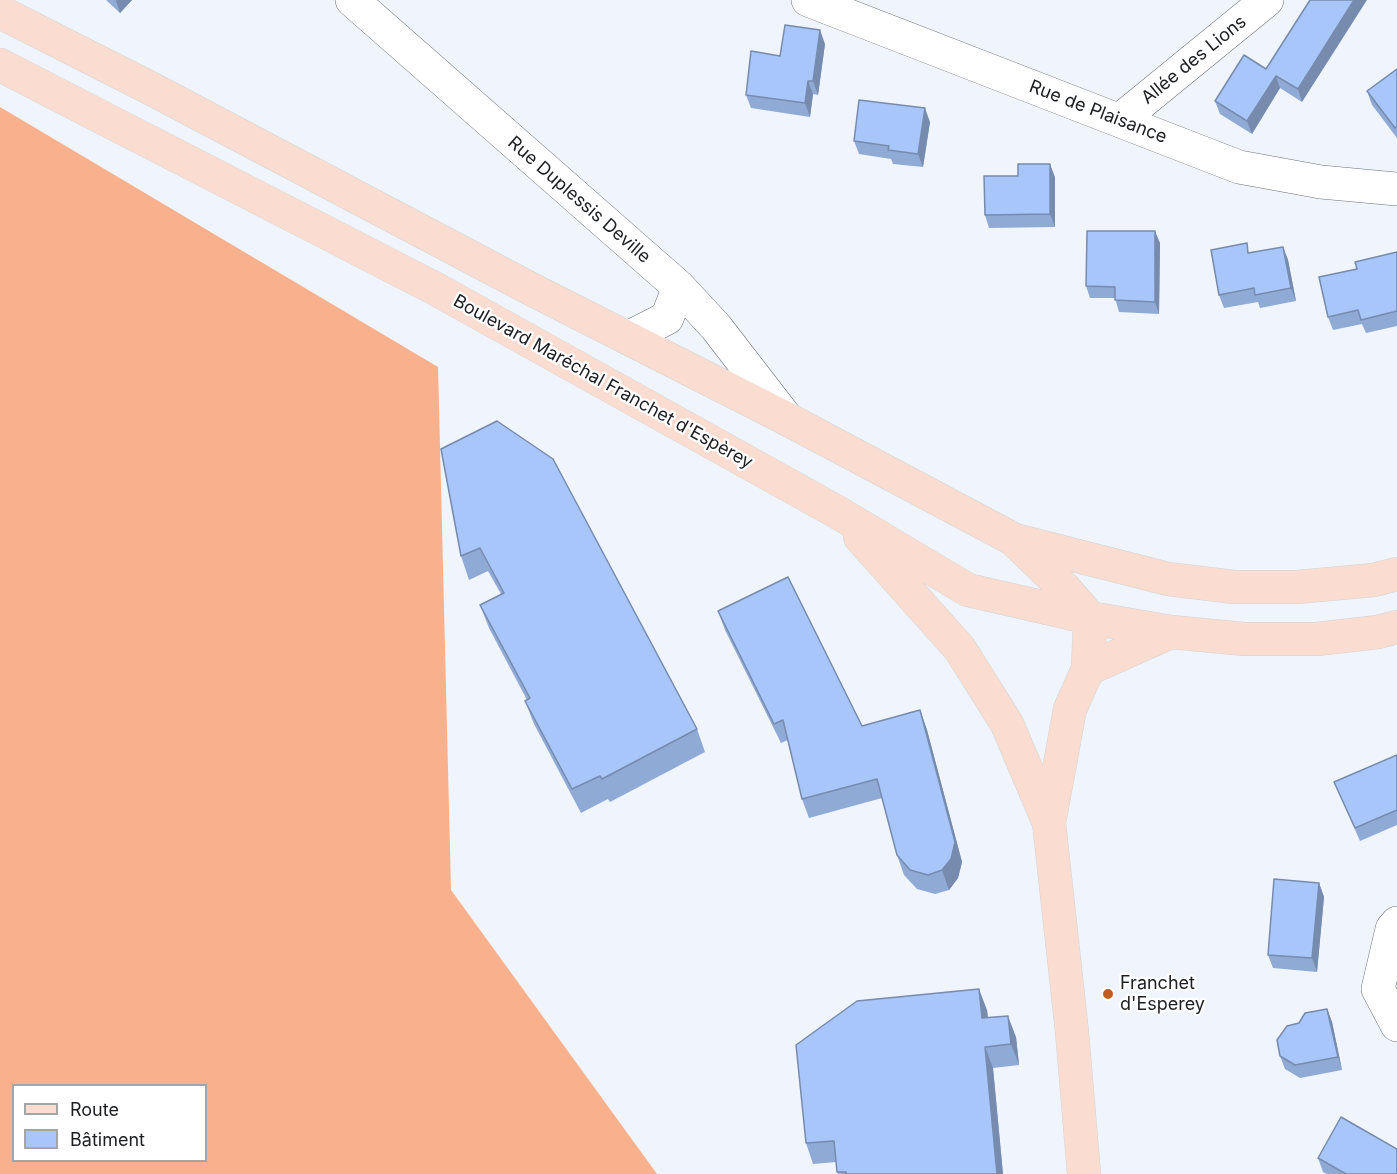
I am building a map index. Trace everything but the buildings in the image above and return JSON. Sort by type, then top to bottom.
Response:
[{"type":"main road","points":[[0,2],[152,89]]},
{"type":"main road","points":[[0,12],[152,89],[531,289],[787,419],[1015,540],[1168,579],[1234,587],[1297,587],[1374,580],[1397,574]]},
{"type":"main road","name":"Boulevard Maréchal Franchet d'Espèrey","points":[[0,58],[47,89]]},
{"type":"main road","name":"Boulevard Maréchal Franchet d'Espèrey","points":[[0,65],[434,288],[837,512],[968,590],[1090,618],[1171,632],[1244,639],[1317,639],[1377,632],[1397,627]]},
{"type":"main road","points":[[837,512],[960,649],[1007,724],[1050,823]]},
{"type":"main road","points":[[1015,540],[1064,588],[1090,618],[1088,669],[1070,709],[1050,823],[1084,1174]]},
{"type":"main road","points":[[1088,669],[1171,632]]},
{"type":"street","name":"Rue Duplessis Deville","points":[[352,0],[679,287],[716,327],[787,419]]},
{"type":"street","name":"Rue de Plaisance","points":[[808,0],[1239,167],[1321,182],[1397,189]]},
{"type":"street","name":"Allée des Lions","points":[[1120,120],[1267,0]]},
{"type":"street","points":[[628,338],[667,318],[679,287]]},
{"type":"street","points":[[1397,923],[1392,928],[1378,989],[1397,1025]]},
{"type":"shaded area","points":[[0,107],[438,367],[451,890],[657,1174],[0,1174]]},
{"type":"place","name":"Franchet d'Esperey","points":[[1108,994]]}]
